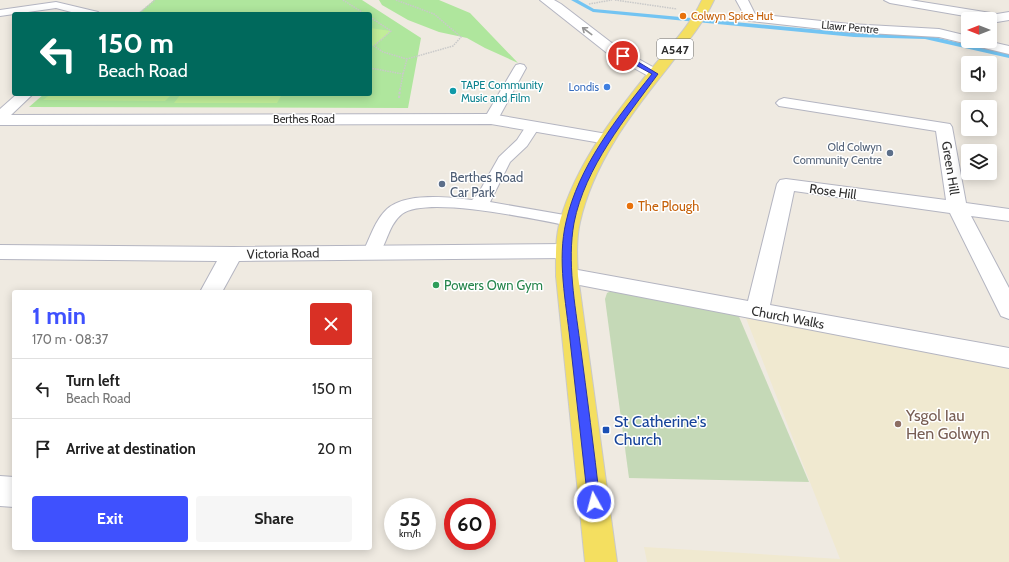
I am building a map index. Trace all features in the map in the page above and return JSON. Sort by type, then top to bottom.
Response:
[{"type":"main road","name":"A547","points":[[601,562],[567,276],[567,251],[570,221],[582,185],[607,139],[624,114],[697,20],[708,0]]},
{"type":"street","points":[[546,0],[557,6],[568,17],[612,50],[655,74]]},
{"type":"street","name":"Llawr Pentre","points":[[742,0],[751,17],[850,28],[939,33],[961,38]]},
{"type":"street","points":[[890,0],[1005,18],[1005,25],[1009,26]]},
{"type":"street","points":[[0,13],[56,6],[84,12]]},
{"type":"street","points":[[997,47],[1009,50]]},
{"type":"street","points":[[0,117],[24,96]]},
{"type":"street","name":"Green Hill","points":[[784,103],[944,127],[957,208],[1009,310]]},
{"type":"street","name":"Berthes Road","points":[[0,120],[491,119],[607,139]]},
{"type":"street","name":"Rose Hill","points":[[757,311],[786,184],[1009,215]]},
{"type":"street","name":"Victoria Road","points":[[0,252],[232,254],[567,251]]},
{"type":"street","points":[[212,290],[232,254]]},
{"type":"street","name":"Church Walks","points":[[567,276],[1009,358]]},
{"type":"street","points":[[0,492],[12,492]]},
{"type":"lane","points":[[491,119],[520,68]]},
{"type":"lane","points":[[476,205],[485,197],[504,160],[522,143],[534,126]]},
{"type":"lane","points":[[372,252],[389,216],[400,208],[425,202],[476,205],[527,212],[570,221]]},
{"type":"path","points":[[140,12],[155,0]]},
{"type":"path","points":[[343,0],[362,12]]},
{"type":"path","points":[[372,19],[391,31],[374,46],[383,52],[407,59],[453,46],[461,37],[434,14],[396,0]]},
{"type":"path","points":[[598,3],[612,0]]},
{"type":"path","points":[[616,0],[680,9]]},
{"type":"path","points":[[396,119],[403,74],[407,59]]},
{"type":"path","points":[[372,68],[403,74]]},
{"type":"shaded area","name":"Ysgol Iau Hen Golwyn","points":[[742,308],[1009,366],[1009,562],[647,562],[644,547],[840,559]]},
{"type":"green space","points":[[154,0],[362,0],[421,38],[408,108],[29,107],[42,96],[372,96],[372,12],[140,12]]},
{"type":"green space","points":[[379,0],[439,0],[470,13],[518,63],[467,38],[439,32],[408,20],[382,5]]},
{"type":"green space","points":[[372,28],[391,31],[374,46],[372,46]]},
{"type":"green space","points":[[48,96],[170,96],[165,101],[43,100]]},
{"type":"green space","points":[[179,96],[281,96],[277,103],[174,103]]},
{"type":"green space","points":[[613,290],[737,312],[809,482],[629,478],[605,299],[607,293]]},
{"type":"waterway","points":[[574,0],[593,10],[854,35],[925,37],[1009,56]]},
{"type":"place","name":"Colwyn Spice Hut","points":[[683,16]]},
{"type":"place","name":"Londis","points":[[607,87]]},
{"type":"place","name":"TAPE Community Music and Film","points":[[453,91]]},
{"type":"place","name":"Old Colwyn Community Centre","points":[[890,153]]},
{"type":"place","name":"Berthes Road Car Park","points":[[442,184]]},
{"type":"place","name":"The Plough","points":[[630,206]]},
{"type":"place","name":"Powers Own Gym","points":[[436,285]]},
{"type":"place","name":"Ysgol Iau Hen Golwyn","points":[[898,424]]},
{"type":"place","name":"St Catherine's Church","points":[[606,430]]},
{"type":"route","points":[[594,502],[567,276],[567,251],[570,222],[582,185],[607,139],[655,74],[623,56]]}]
